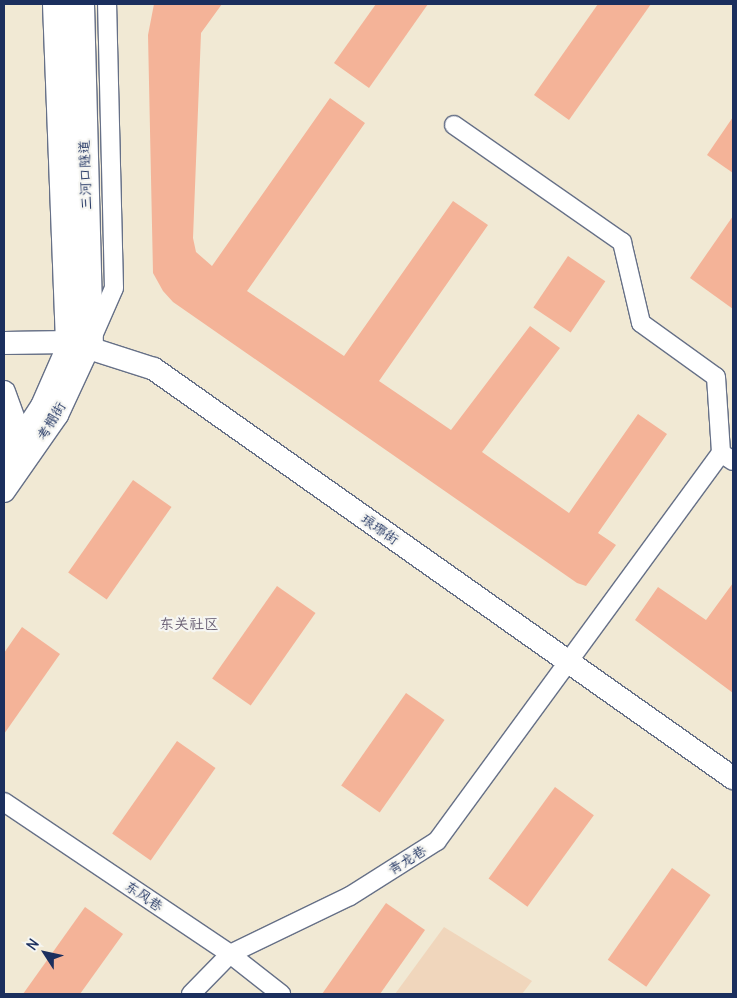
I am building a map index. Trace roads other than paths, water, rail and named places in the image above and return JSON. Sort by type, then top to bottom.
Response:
[{"type":"main road","name":"三河口隧道","points":[[57,4],[79,344]]},
{"type":"main road","name":"三河口隧道","points":[[79,344],[80,4]]},
{"type":"street","points":[[79,344],[114,288],[107,4]]},
{"type":"street","points":[[454,125],[622,242],[641,323],[716,377],[727,457]]},
{"type":"street","name":"琅琊街","points":[[4,342],[79,344],[154,369],[566,662],[733,778]]},
{"type":"street","name":"考棚街","points":[[9,456],[79,344]]},
{"type":"street","name":"考棚街","points":[[4,491],[56,415],[79,344]]},
{"type":"street","points":[[4,392],[14,420],[9,456]]},
{"type":"street","name":"青龙巷","points":[[191,994],[230,954],[350,896],[437,841],[566,662],[727,457]]},
{"type":"street","name":"东风巷","points":[[4,802],[230,954],[282,994]]},
{"type":"district","name":"东关社区","points":[[189,624]]}]
